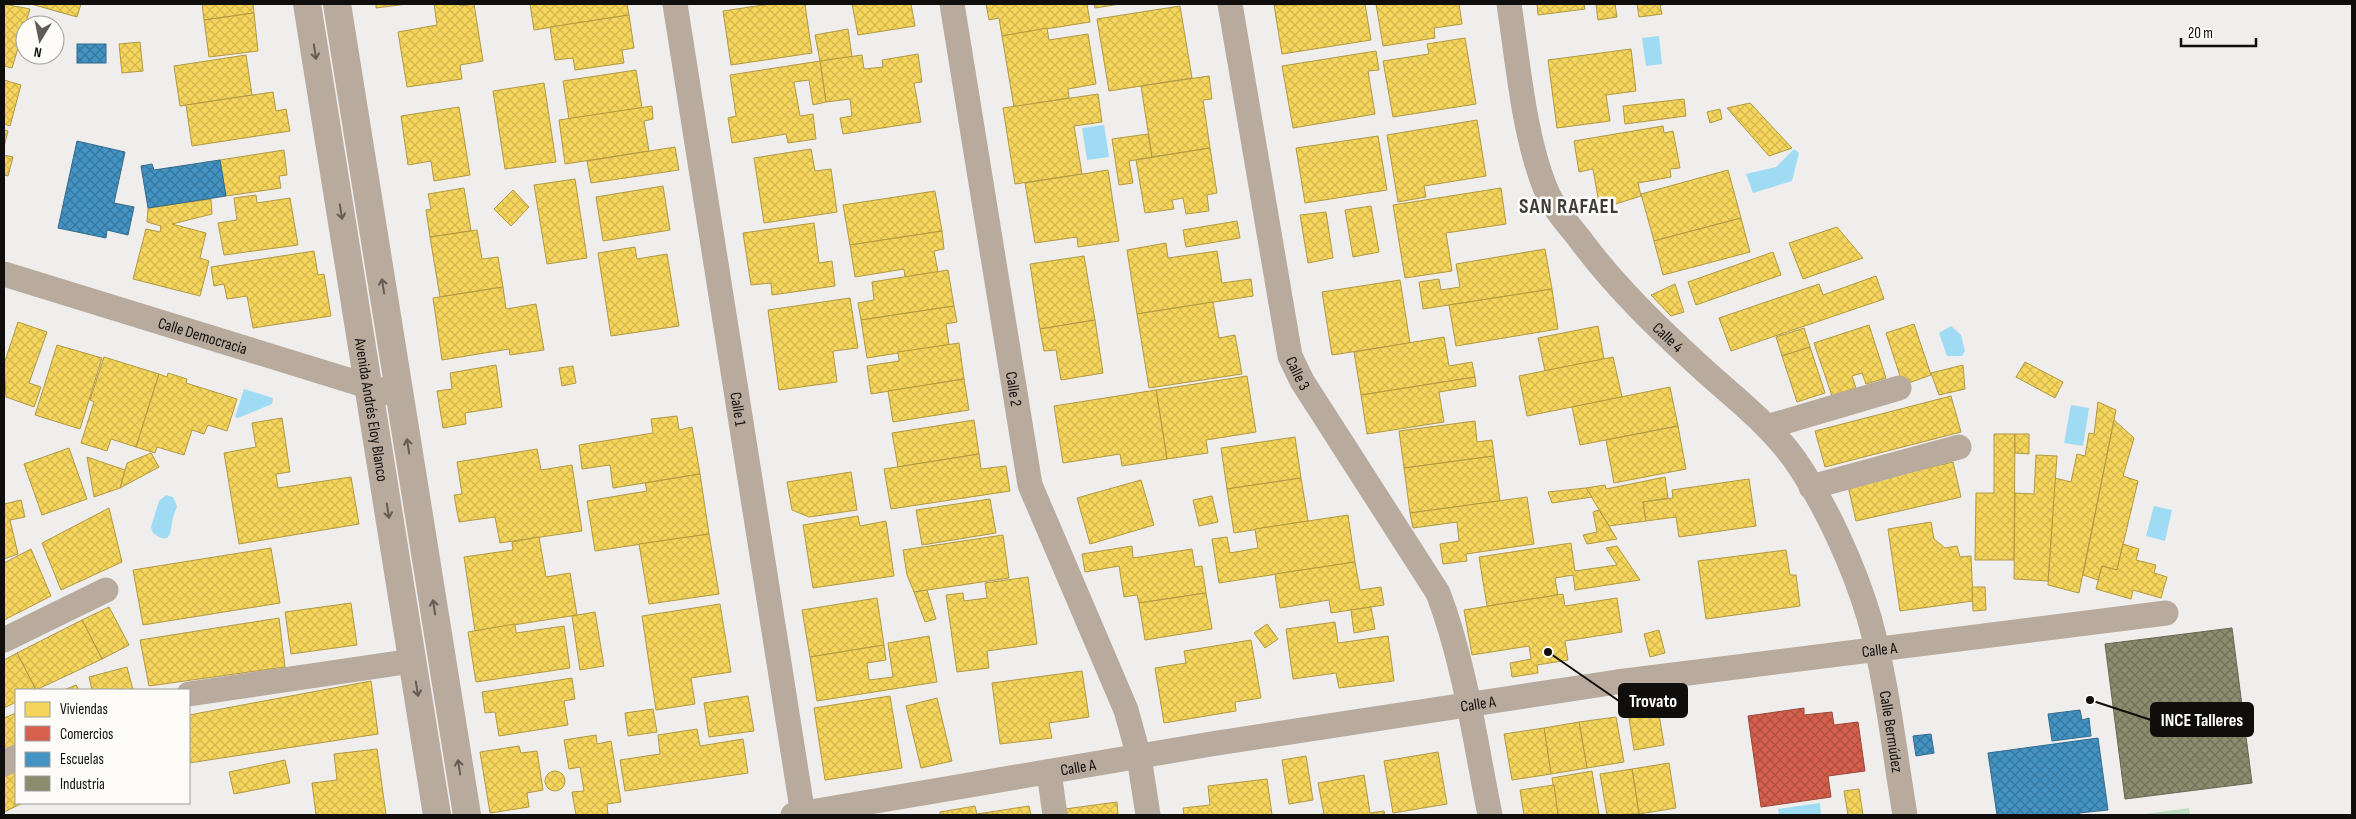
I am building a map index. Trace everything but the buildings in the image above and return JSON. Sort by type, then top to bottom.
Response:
[{"type":"street","name":"Avenida Andrés Eloy Blanco","points":[[307,4],[437,815]]},
{"type":"street","name":"Avenida Andrés Eloy Blanco","points":[[338,4],[467,815]]},
{"type":"street","name":"Calle 1","points":[[675,4],[800,815]]},
{"type":"street","name":"Calle 2","points":[[952,4],[1030,485],[1126,710],[1139,757],[1148,815]]},
{"type":"street","name":"Calle 3","points":[[1230,4],[1290,356],[1302,381],[1438,593],[1449,625],[1469,705],[1490,815]]},
{"type":"street","name":"Calle 4","points":[[1509,4],[1536,160],[1555,208],[1595,260],[1622,289],[1704,370],[1767,427],[1791,455],[1811,487],[1837,536],[1863,599],[1876,649]]},
{"type":"street","name":"Calle Democracia","points":[[4,274],[400,396]]},
{"type":"street","points":[[1767,427],[1899,388]]},
{"type":"street","points":[[1811,487],[1959,447]]},
{"type":"street","points":[[4,640],[106,590]]},
{"type":"street","name":"Calle A","points":[[800,815],[899,807],[1049,772],[1211,744],[1617,682],[2166,613]]},
{"type":"street","name":"Calle Bermúdez","points":[[1876,649],[1905,815]]},
{"type":"street","points":[[190,694],[412,661]]},
{"type":"street","points":[[4,764],[15,758]]},
{"type":"street","points":[[1049,772],[1055,815]]},
{"type":"green space","points":[[2189,808],[2190,815],[2137,815]]},
{"type":"water","points":[[1659,36],[1662,64],[1646,66],[1642,38]]},
{"type":"water","points":[[1104,125],[1109,157],[1087,160],[1082,128]]},
{"type":"water","points":[[1794,149],[1799,153],[1792,181],[1753,193],[1746,174],[1776,167]]},
{"type":"water","points":[[1951,326],[1961,335],[1965,351],[1962,356],[1947,356],[1939,333]]},
{"type":"water","points":[[244,389],[273,398],[272,404],[238,418],[235,417]]},
{"type":"water","points":[[2071,405],[2089,408],[2083,446],[2064,443]]},
{"type":"water","points":[[166,495],[173,497],[177,506],[171,531],[164,538],[153,533],[151,527],[159,501]]},
{"type":"water","points":[[2154,506],[2172,510],[2165,541],[2146,536]]},
{"type":"water","points":[[1820,803],[1821,815],[1779,815],[1778,809]]},
{"type":"place","name":"Trovato","points":[[1548,652]]},
{"type":"place","name":"INCE Talleres","points":[[2090,700]]},
{"type":"district","name":"SAN RAFAEL","points":[[1569,206]]}]
